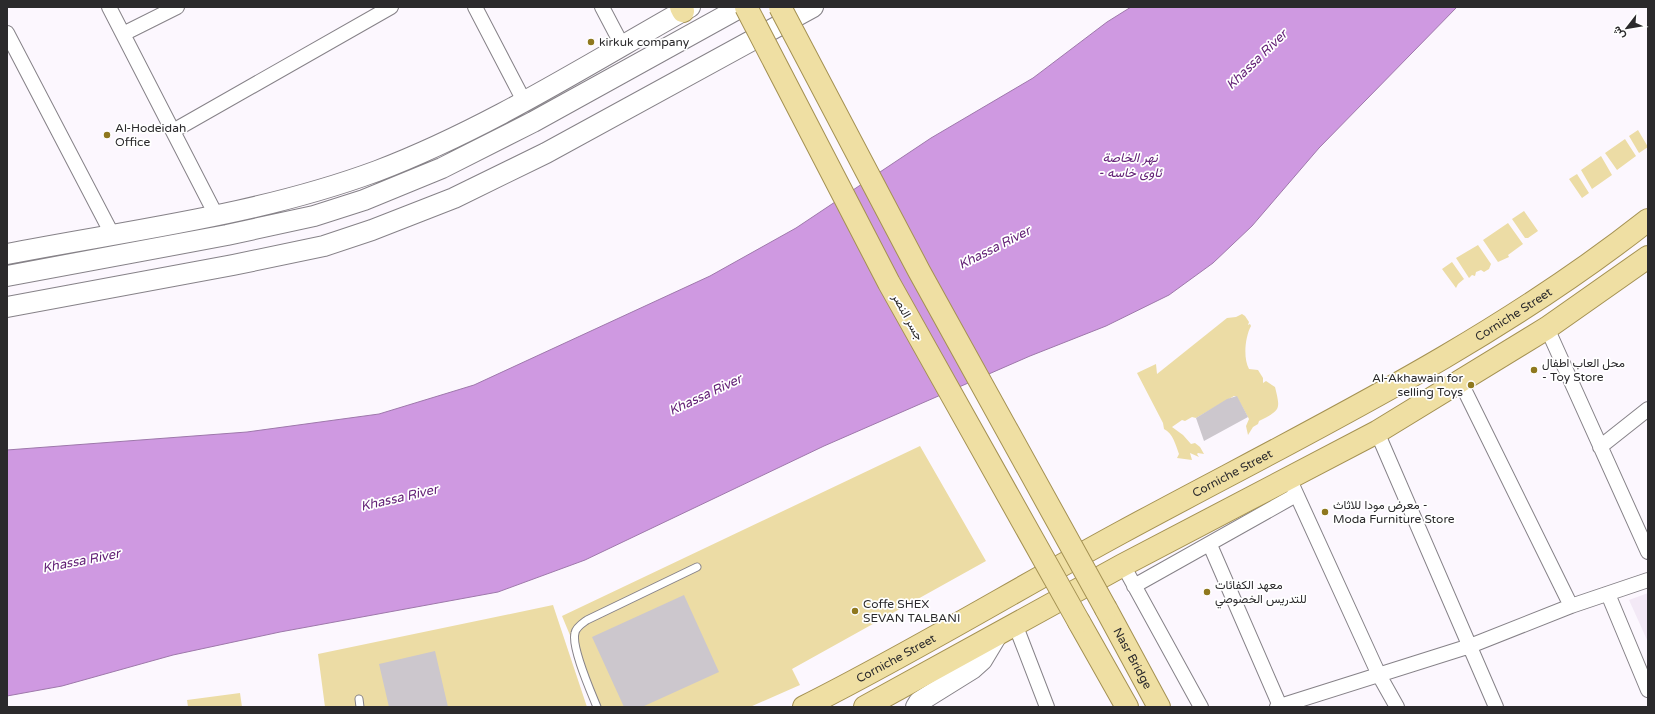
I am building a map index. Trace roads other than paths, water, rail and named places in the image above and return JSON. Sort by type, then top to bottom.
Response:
[{"type":"main road","name":"جسر النصر","points":[[746,7],[889,283],[1127,707]]},
{"type":"main road","name":"Nasr Bridge","points":[[780,7],[919,271],[1159,707]]},
{"type":"main road","name":"Corniche Street","points":[[804,707],[856,681],[1121,532],[1370,401],[1531,304],[1648,220]]},
{"type":"main road","points":[[865,707],[1123,565],[1292,486],[1547,328],[1648,257]]},
{"type":"street","points":[[109,7],[216,215]]},
{"type":"street","points":[[124,34],[177,7]]},
{"type":"street","points":[[173,131],[391,7]]},
{"type":"street","points":[[475,7],[524,101]]},
{"type":"street","points":[[602,7],[622,45]]},
{"type":"street","points":[[7,276],[227,235],[314,216],[364,200],[442,168],[560,107],[741,7]]},
{"type":"street","points":[[7,307],[233,265],[324,246],[372,230],[454,198],[546,153],[813,7]]},
{"type":"street","points":[[7,254],[216,215],[297,197],[376,171],[453,139],[524,101],[685,8]]},
{"type":"street","points":[[7,33],[112,234]]},
{"type":"street","points":[[560,107],[593,62]]},
{"type":"street","points":[[314,216],[324,246]]},
{"type":"street","points":[[1547,328],[1648,552]]},
{"type":"street","points":[[1460,381],[1571,606]]},
{"type":"street","points":[[1600,447],[1648,409]]},
{"type":"street","points":[[1377,432],[1496,707]]},
{"type":"street","points":[[1134,586],[1210,545],[1292,486],[1379,675],[1397,707]]},
{"type":"street","points":[[1210,545],[1278,707],[1470,646],[1571,606],[1648,580]]},
{"type":"street","points":[[1123,565],[1201,707]]},
{"type":"street","points":[[1608,594],[1648,690]]},
{"type":"street","points":[[916,707],[919,702],[972,669],[982,660],[1006,630],[1047,707]]},
{"type":"lane","points":[[597,707],[575,649],[574,633],[578,626],[587,620],[697,567]]},
{"type":"lane","points":[[359,699],[360,707]]},
{"type":"water","name":"نهر الخاصة - ئاوی خاسە","points":[[1131,7],[1457,7],[1319,148],[1252,226],[1213,263],[1169,295],[1106,326],[1030,356],[824,446],[585,560],[498,592],[280,632],[173,655],[62,686],[7,696],[7,450],[247,432],[379,414],[474,385],[710,276],[796,228],[931,138],[1033,78],[1107,22]]},
{"type":"place","name":"kirkuk company","points":[[591,42]]},
{"type":"place","name":"Al-Hodeidah Office","points":[[107,135]]},
{"type":"place","name":"محل العاب اطفال - Toy Store","points":[[1534,370]]},
{"type":"place","name":"Al-Akhawain for selling Toys","points":[[1471,385]]},
{"type":"place","name":"معرض مودا للاثاث - Moda Furniture Store","points":[[1325,512]]},
{"type":"place","name":"معهد الكفائات للتدريس الخصوصي","points":[[1207,592]]},
{"type":"place","name":"Coffe SHEX SEVAN TALBANI","points":[[855,611]]},
{"type":"water label","name":"Khassa River","points":[[1256,59]]},
{"type":"water label","name":"Khassa River","points":[[994,247]]},
{"type":"water label","name":"Khassa River","points":[[705,394]]},
{"type":"water label","name":"Khassa River","points":[[399,497]]},
{"type":"water label","name":"Khassa River","points":[[81,560]]}]
